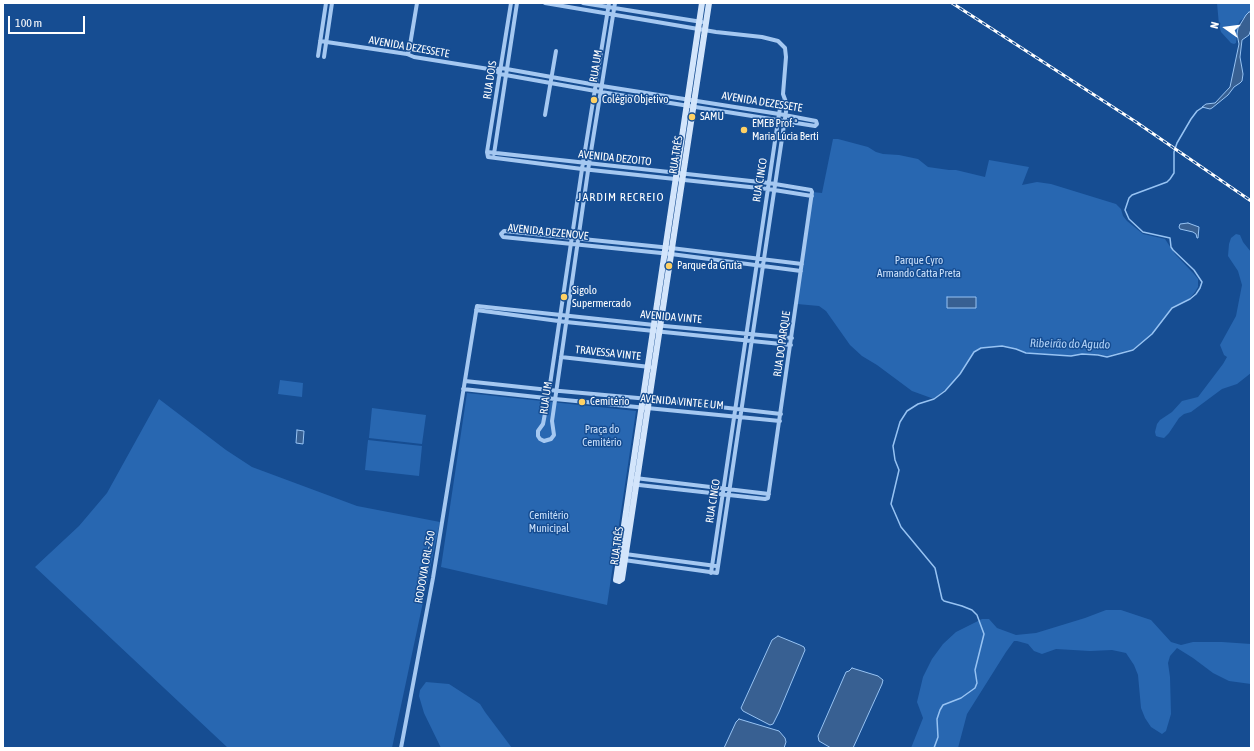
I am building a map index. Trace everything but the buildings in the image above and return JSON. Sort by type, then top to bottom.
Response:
[{"type":"street","points":[[318,56],[326,3]]},
{"type":"street","points":[[324,57],[332,3]]},
{"type":"street","points":[[407,54],[409,51],[417,3]]},
{"type":"street","name":"RUA DOIS","points":[[487,152],[511,3]]},
{"type":"street","name":"RUA DOIS","points":[[492,158],[517,3]]},
{"type":"street","points":[[545,3],[702,26]]},
{"type":"street","points":[[583,3],[609,5],[614,8],[702,26],[740,36],[778,41],[784,48],[786,57],[783,94],[785,100]]},
{"type":"street","name":"RUA UM","points":[[609,5],[582,169],[573,238],[548,398],[543,424],[538,433],[540,439],[544,441],[551,439],[554,435],[552,420],[556,391],[588,169],[615,3]]},
{"type":"street","name":"RUA TRÊS","points":[[622,557],[691,103],[702,26],[702,3]]},
{"type":"street","name":"RUA TRÊS","points":[[702,26],[709,3]]},
{"type":"street","points":[[321,36],[326,37]]},
{"type":"street","name":"AVENIDA DEZESSETE","points":[[320,41],[407,54],[414,57],[495,70],[501,68],[597,84],[602,86],[691,103],[778,120],[815,126],[817,124],[816,121],[786,115],[691,103],[601,92],[506,76],[495,70]]},
{"type":"street","points":[[545,115],[556,51]]},
{"type":"street","name":"RUA CINCO","points":[[785,100],[787,105],[786,115],[730,490],[717,573],[712,573],[778,120],[781,103],[785,100]]},
{"type":"street","points":[[487,152],[487,156],[492,158]]},
{"type":"street","name":"AVENIDA DEZOITO","points":[[487,152],[656,171],[711,183],[812,194]]},
{"type":"street","name":"AVENIDA DEZOITO","points":[[492,158],[655,177],[712,177],[769,183],[811,190],[812,194]]},
{"type":"street","points":[[655,177],[656,171]]},
{"type":"street","points":[[711,183],[712,177]]},
{"type":"street","name":"RUA DO PARQUE","points":[[769,496],[812,194]]},
{"type":"street","name":"AVENIDA DEZENOVE","points":[[801,271],[668,251],[573,238],[504,231],[501,234],[503,236],[578,244],[668,251],[728,255],[802,264]]},
{"type":"street","points":[[728,255],[728,261]]},
{"type":"street","name":"AVENIDA VINTE","points":[[477,308],[479,305],[746,341],[791,345]]},
{"type":"street","points":[[464,388],[477,308]]},
{"type":"street","name":"AVENIDA VINTE","points":[[477,308],[566,322],[656,329],[747,333],[792,338]]},
{"type":"street","name":"TRAVESSA VINTE","points":[[561,357],[650,367]]},
{"type":"street","name":"AVENIDA VINTE E UM","points":[[465,381],[781,414]]},
{"type":"street","name":"AVENIDA VINTE E UM","points":[[464,388],[555,399],[780,421]]},
{"type":"street","name":"RODOVIA ORL-250","points":[[401,748],[433,578],[464,388]]},
{"type":"street","points":[[633,481],[724,489],[769,496]]},
{"type":"street","points":[[633,481],[723,495],[765,499],[769,496]]},
{"type":"street","points":[[622,557],[718,566]]},
{"type":"street","points":[[622,557],[712,573]]},
{"type":"green space","points":[[1217,3],[1251,3],[1251,12],[1240,21],[1238,25],[1236,43],[1234,44],[1231,43],[1221,32]]},
{"type":"green space","name":"Parque Cyro Armando Catta Preta","points":[[833,139],[868,147],[883,154],[899,155],[918,159],[928,167],[956,170],[985,177],[989,160],[1029,167],[1022,185],[1037,182],[1051,184],[1116,204],[1121,209],[1123,216],[1127,221],[1143,234],[1165,239],[1175,254],[1198,279],[1198,287],[1189,299],[1172,307],[1152,334],[1133,349],[1107,356],[1082,354],[1071,356],[1026,353],[1002,346],[981,348],[974,352],[955,381],[934,399],[912,391],[877,365],[862,356],[850,345],[826,311],[819,306],[797,304],[812,192],[822,193]]},
{"type":"green space","points":[[1236,234],[1240,235],[1243,242],[1251,252],[1251,373],[1237,384],[1222,389],[1191,412],[1184,414],[1179,418],[1164,438],[1156,436],[1155,432],[1157,424],[1160,420],[1172,412],[1182,401],[1198,397],[1227,357],[1224,355],[1220,345],[1236,316],[1242,285],[1238,271],[1228,256],[1231,238]]},
{"type":"green space","points":[[280,380],[303,383],[302,397],[278,394]]},
{"type":"green space","name":"Cemitério Municipal","points":[[467,393],[636,411],[607,605],[441,567]]},
{"type":"green space","points":[[159,399],[226,450],[252,467],[357,506],[440,522],[392,748],[228,748],[35,567],[79,526],[107,493]]},
{"type":"green space","points":[[372,408],[426,415],[422,444],[369,438]]},
{"type":"green space","points":[[368,440],[422,446],[419,476],[365,470]]},
{"type":"green space","points":[[1106,610],[1121,610],[1151,620],[1171,642],[1181,645],[1193,642],[1251,644],[1251,684],[1229,681],[1213,673],[1177,648],[1170,656],[1168,663],[1171,714],[1166,731],[1162,734],[1151,727],[1145,718],[1141,708],[1138,675],[1134,665],[1126,653],[1112,650],[1090,651],[1056,649],[1042,654],[1034,651],[1028,644],[1014,641],[967,714],[958,748],[911,748],[923,718],[917,702],[923,677],[932,659],[943,644],[956,632],[982,619],[989,619],[997,628],[1016,635],[1036,633]]},
{"type":"green space","points":[[426,682],[449,684],[480,704],[512,748],[441,748],[424,713],[419,696],[420,690]]},
{"type":"shaded area","points":[[1249,12],[1251,12],[1251,29],[1249,35],[1242,40],[1240,57],[1243,74],[1242,81],[1212,108],[1202,107],[1206,104],[1215,103],[1230,87],[1239,44],[1237,34],[1238,28]]},
{"type":"shaded area","points":[[1188,223],[1199,227],[1198,238],[1193,232],[1180,229],[1180,224]]},
{"type":"shaded area","points":[[947,297],[976,297],[976,308],[947,308]]},
{"type":"shaded area","points":[[297,430],[304,431],[303,444],[296,443]]},
{"type":"shaded area","points":[[778,636],[804,647],[805,650],[779,712],[773,724],[770,725],[743,711],[741,708],[772,640]]},
{"type":"shaded area","points":[[852,668],[878,676],[883,680],[882,684],[853,748],[831,748],[819,741],[818,736],[846,672]]},
{"type":"shaded area","points":[[739,719],[779,731],[785,738],[786,742],[784,748],[724,748],[736,722]]},
{"type":"waterway","name":"Ribeirão do Agudo","points":[[934,748],[938,737],[937,719],[943,705],[961,698],[975,688],[977,683],[975,670],[984,634],[977,615],[972,610],[942,599],[935,568],[901,527],[891,504],[899,470],[895,460],[893,446],[900,422],[907,411],[918,404],[934,399],[945,391],[960,374],[974,352],[981,348],[1002,346],[1026,353],[1071,356],[1082,354],[1107,357],[1133,350],[1152,334],[1172,308],[1190,299],[1196,294],[1202,282],[1194,270],[1173,250],[1171,247],[1170,238],[1143,232],[1129,219],[1125,210],[1129,198],[1132,195],[1167,182],[1170,179],[1174,173],[1174,152],[1177,143],[1191,119],[1197,111],[1203,107]]},
{"type":"railway","points":[[952,3],[1136,122],[1251,201]]},
{"type":"place","name":"Colégio Objetivo","points":[[594,100]]},
{"type":"place","name":"SAMU","points":[[692,117]]},
{"type":"place","name":"EMEB Prof.ª Maria Lúcia Berti","points":[[744,130]]},
{"type":"place","name":"Parque da Gruta","points":[[669,266]]},
{"type":"place","name":"Sigolo Supermercado","points":[[564,297]]},
{"type":"place","name":"Cemitério","points":[[582,402]]},
{"type":"district","name":"JARDIM RECREIO","points":[[621,197]]},
{"type":"park label","name":"Praça do Cemitério","points":[[602,436]]}]
